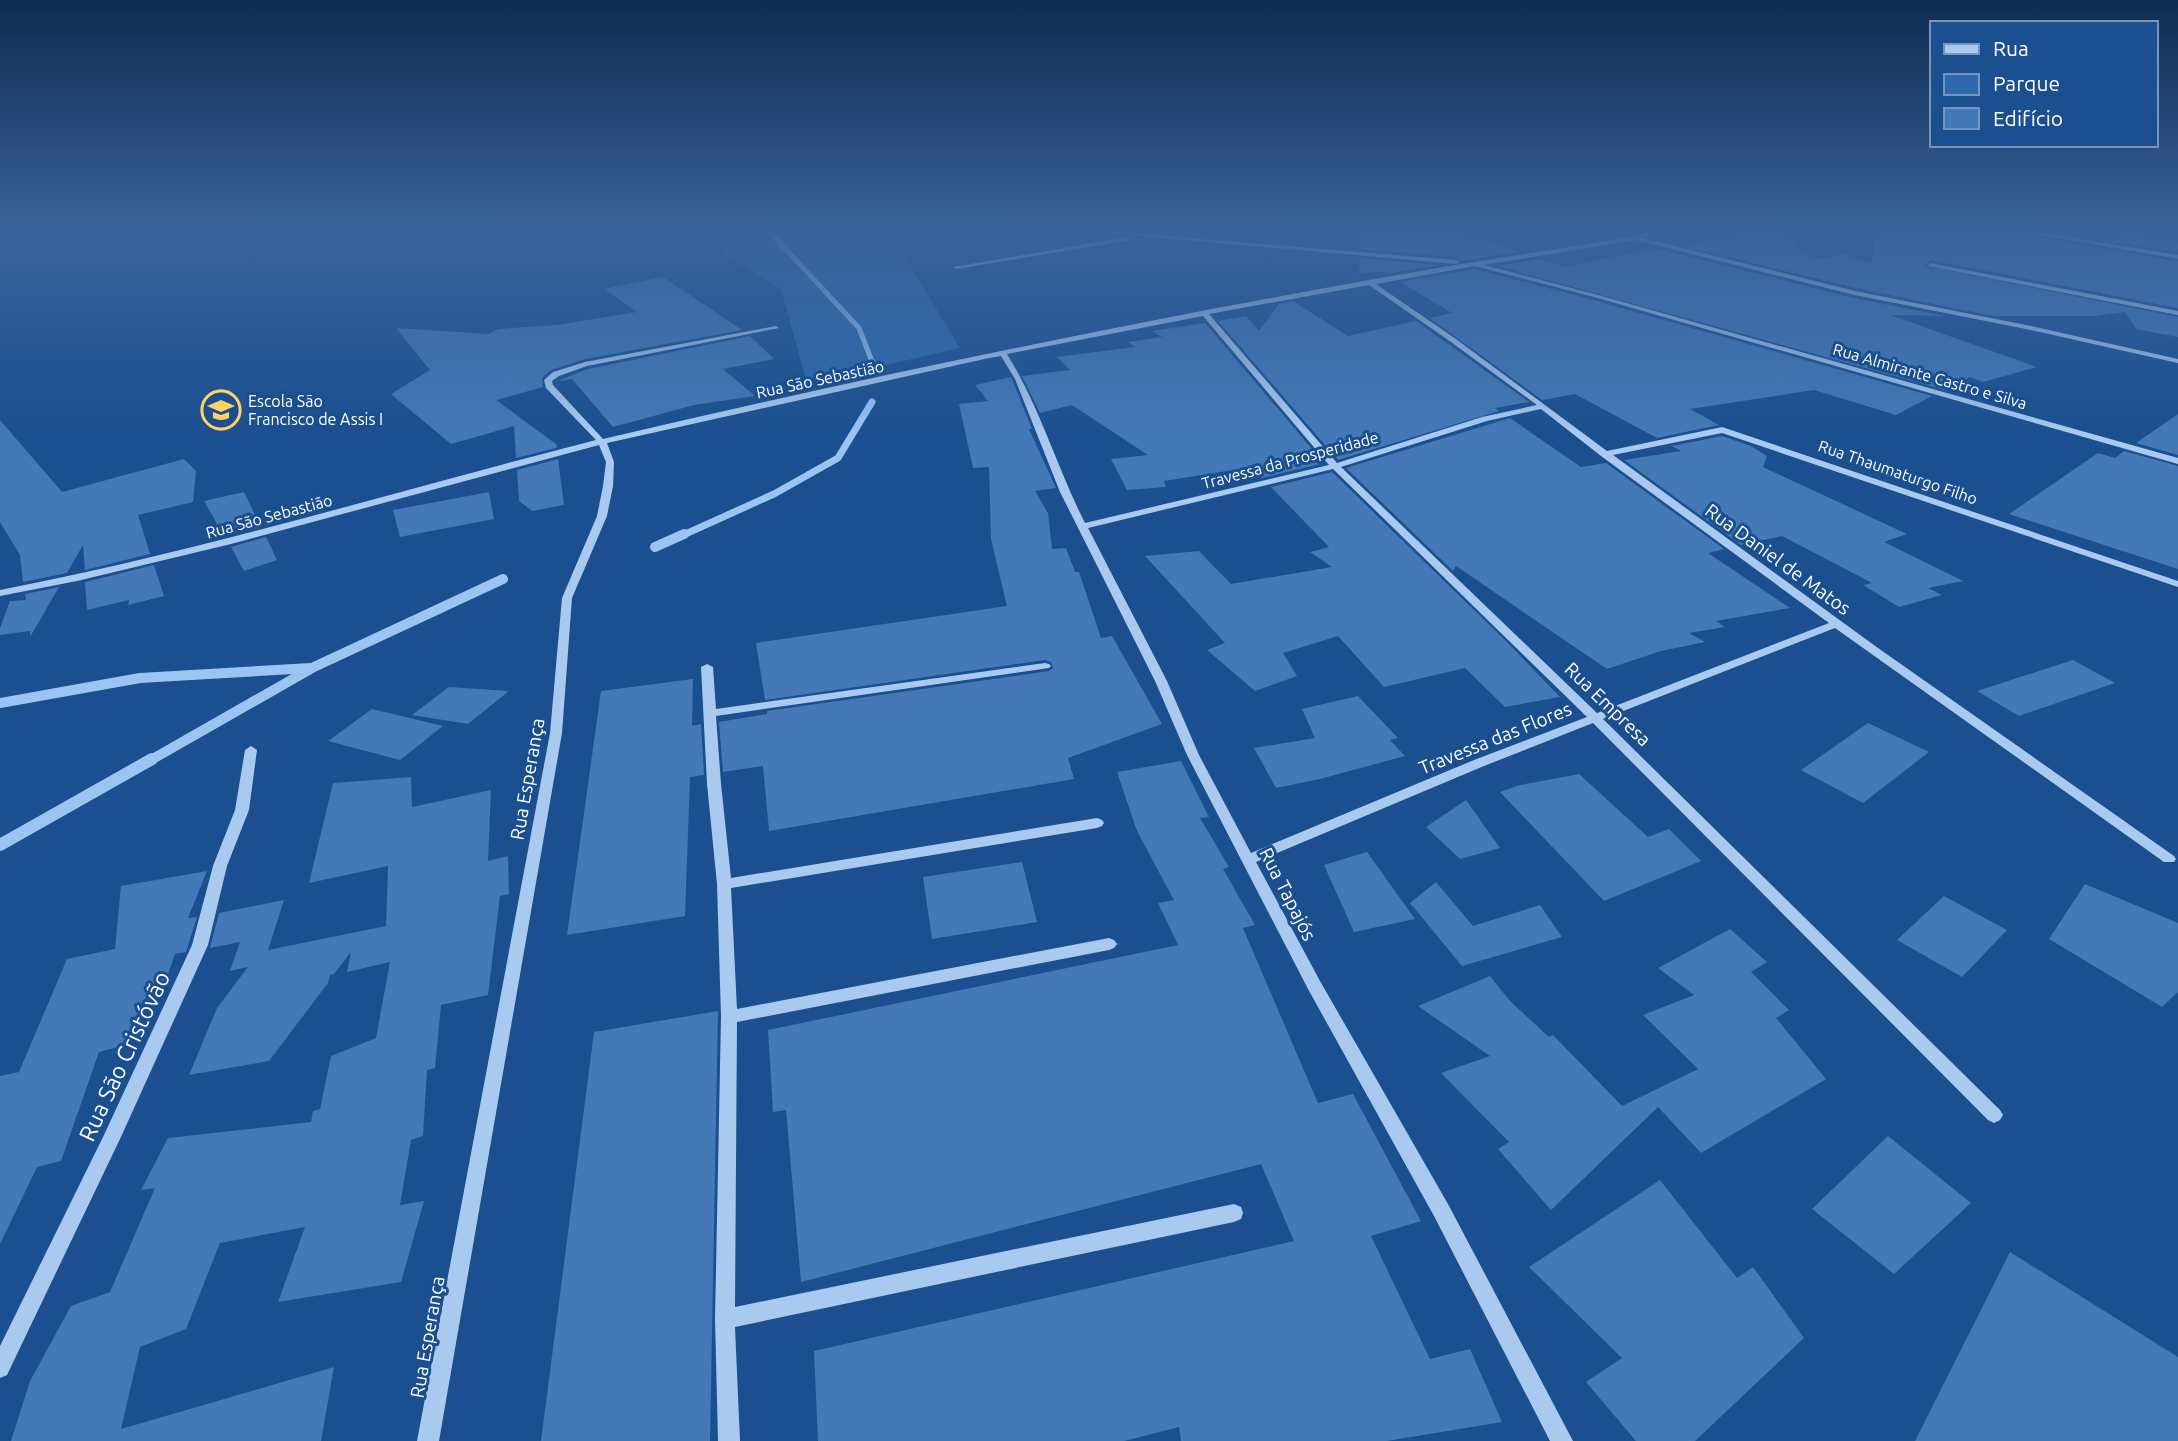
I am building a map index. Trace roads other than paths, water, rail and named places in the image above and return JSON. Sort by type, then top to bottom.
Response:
[{"type":"street","name":"Rua São Sebastião","points":[[0,593],[160,561],[602,442],[1003,353],[1277,299]]},
{"type":"street","name":"Rua Daniel de Matos","points":[[1393,299],[1544,406],[1604,454],[1835,624],[2169,859]]},
{"type":"street","name":"Rua Almirante Castro e Silva","points":[[1607,299],[2178,461]]},
{"type":"street","points":[[1886,299],[2178,361]]},
{"type":"street","points":[[2107,299],[2178,313]]},
{"type":"street","name":"Rua Empresa","points":[[1204,313],[1335,466],[1595,719],[1994,1115]]},
{"type":"street","points":[[602,442],[549,386],[548,380],[556,374],[606,360],[776,328]]},
{"type":"street","name":"Rua Tapajós","points":[[1003,353],[1018,379],[1065,492],[1161,681],[1193,755],[1314,985],[1441,1210],[1562,1441]]},
{"type":"street","name":"Travessa da Prosperidade","points":[[1084,526],[1335,466],[1485,419],[1544,406]]},
{"type":"street","name":"Rua Thaumaturgo Filho","points":[[1604,454],[1722,430],[2178,584]]},
{"type":"street","name":"Rua Esperança","points":[[428,1441],[556,733],[568,598],[602,516],[608,486],[610,462],[602,442]]},
{"type":"street","name":"Travessa das Flores","points":[[1249,859],[1479,763],[1835,624]]},
{"type":"street","points":[[712,713],[1045,666]]},
{"type":"street","points":[[707,667],[712,713],[714,784],[724,884],[729,1017],[725,1319],[729,1441]]},
{"type":"street","name":"Rua São Cristóvão","points":[[0,1367],[111,1139],[200,945],[220,866],[242,810],[251,750]]},
{"type":"street","points":[[724,884],[1097,823]]},
{"type":"street","points":[[729,1017],[1109,944]]},
{"type":"street","points":[[725,1319],[1234,1213]]},
{"type":"waterway","points":[[832,299],[859,328],[873,364]]},
{"type":"waterway","points":[[872,362],[875,370]]},
{"type":"waterway","points":[[681,536],[774,494],[838,458],[872,402]]},
{"type":"waterway","points":[[655,547],[684,534]]},
{"type":"waterway","points":[[149,761],[314,667],[503,579]]},
{"type":"waterway","points":[[0,703],[140,678],[311,668]]},
{"type":"waterway","points":[[0,845],[152,759]]},
{"type":"place","name":"Escola São Francisco de Assis I","points":[[221,410]]}]
